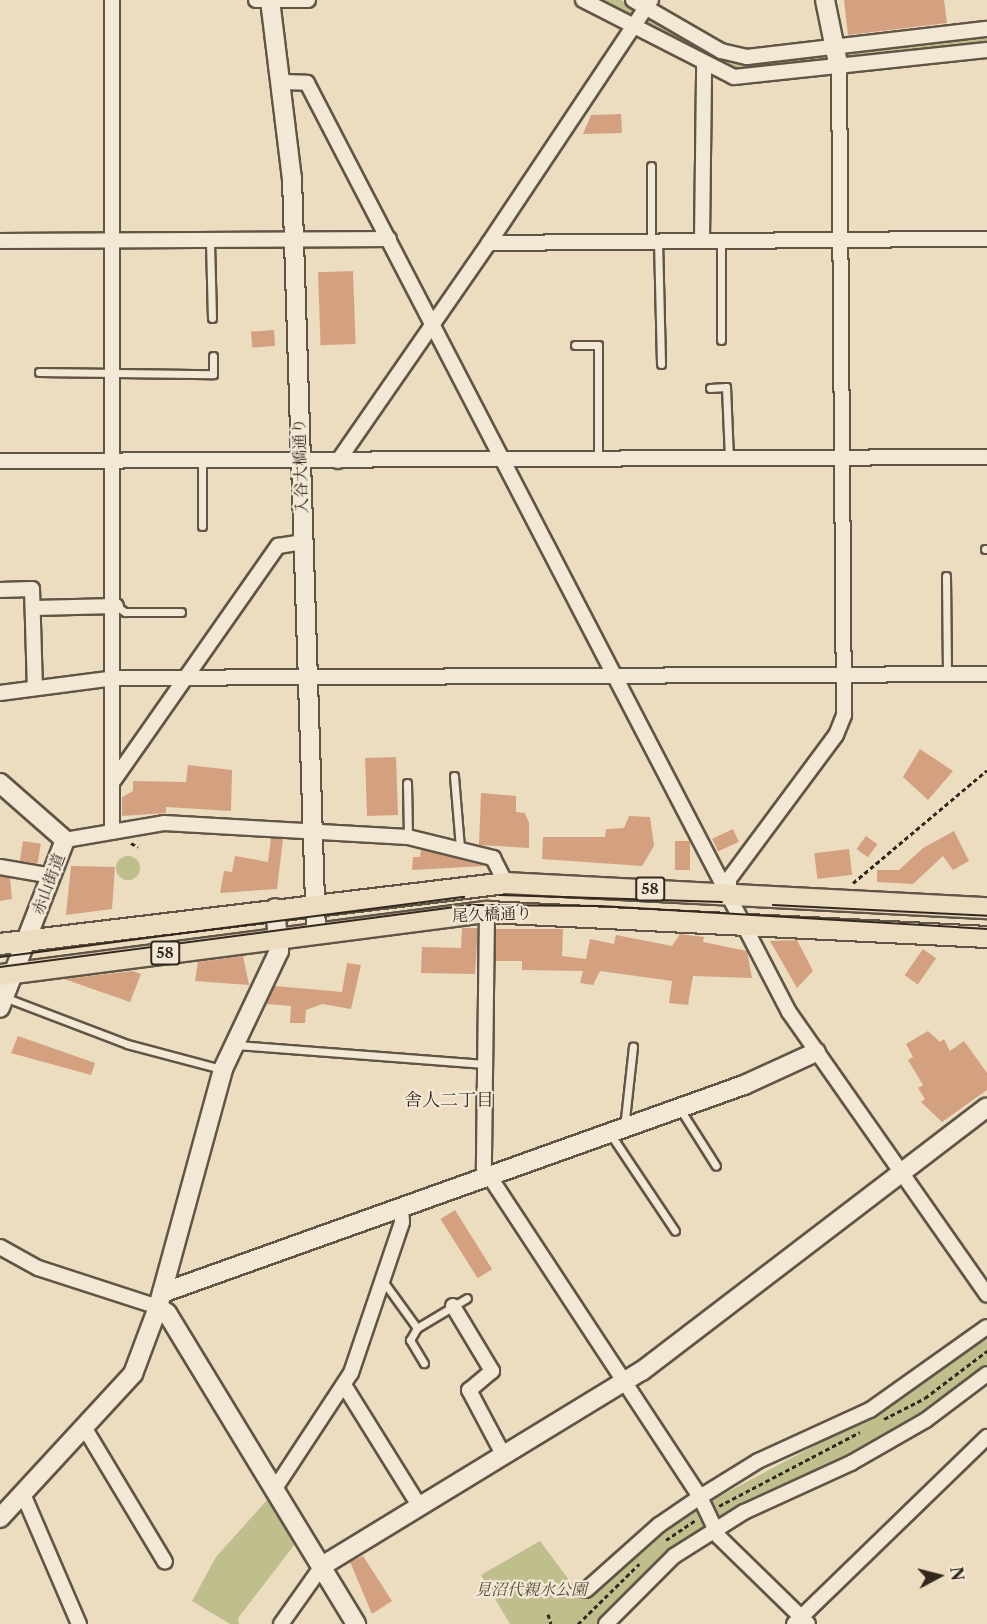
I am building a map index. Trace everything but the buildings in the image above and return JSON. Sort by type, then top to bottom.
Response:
[{"type":"main road","name":"尾久橋通り","points":[[0,944],[314,903],[506,883],[987,908]]},
{"type":"main road","name":"尾久橋通り","points":[[7,974],[487,912],[745,922],[987,937]]},
{"type":"street","points":[[112,0],[111,374],[116,606],[112,832]]},
{"type":"street","points":[[265,1],[308,0]]},
{"type":"street","points":[[583,0],[637,26],[704,66],[747,77],[987,50]]},
{"type":"street","points":[[633,0],[650,5],[733,55],[833,48],[987,29]]},
{"type":"street","points":[[729,893],[729,879],[840,729],[843,676],[844,239],[839,68],[833,48],[825,0]]},
{"type":"street","name":"入谷大橋通り","points":[[265,1],[283,82],[293,242],[316,933]]},
{"type":"street","points":[[338,460],[489,243],[650,5]]},
{"type":"street","points":[[702,240],[704,66]]},
{"type":"street","points":[[283,82],[307,83],[745,922],[789,1012],[987,1295]]},
{"type":"street","points":[[0,241],[293,242],[389,239]]},
{"type":"street","points":[[489,243],[721,239],[987,239]]},
{"type":"street","points":[[0,462],[987,457]]},
{"type":"street","points":[[114,780],[188,678],[278,546],[302,542]]},
{"type":"street","points":[[0,590],[32,589],[35,688]]},
{"type":"street","points":[[34,608],[116,606]]},
{"type":"street","points":[[0,693],[116,678],[987,674]]},
{"type":"street","name":"赤山街道","points":[[0,783],[65,840],[27,940],[7,974],[2,1003]]},
{"type":"street","points":[[65,840],[164,823],[312,828],[408,837],[493,858],[506,883]]},
{"type":"street","points":[[0,867],[52,876]]},
{"type":"street","points":[[0,1518],[133,1374],[160,1300],[223,1069],[275,962],[279,938],[275,908]]},
{"type":"street","points":[[487,912],[484,1064],[488,1176],[700,1497],[715,1531],[801,1622],[987,1437]]},
{"type":"street","points":[[0,1247],[38,1268],[160,1300],[401,1207],[679,1106],[744,1086],[816,1052]]},
{"type":"street","points":[[281,1624],[322,1566],[624,1382],[899,1170],[986,1109]]},
{"type":"street","points":[[274,1490],[344,1385],[383,1281],[402,1222],[401,1207]]},
{"type":"street","points":[[160,1300],[356,1624]]},
{"type":"street","points":[[453,1306],[492,1371],[469,1390],[504,1456]]},
{"type":"street","points":[[585,1590],[659,1525],[700,1497],[758,1461],[870,1410],[987,1327]]},
{"type":"street","points":[[606,1624],[674,1556],[715,1531],[898,1436],[987,1374]]},
{"type":"street","points":[[344,1385],[420,1507]]},
{"type":"street","points":[[84,1427],[165,1562]]},
{"type":"street","points":[[22,1494],[79,1624]]},
{"type":"lane","points":[[651,166],[661,364]]},
{"type":"lane","points":[[721,239],[721,340]]},
{"type":"lane","points":[[210,242],[212,318]]},
{"type":"lane","points":[[575,345],[598,345],[598,460]]},
{"type":"lane","points":[[39,372],[213,374],[213,356]]},
{"type":"lane","points":[[710,388],[726,387],[729,460]]},
{"type":"lane","points":[[202,462],[202,526]]},
{"type":"lane","points":[[946,576],[947,675]]},
{"type":"lane","points":[[116,606],[125,612],[181,612]]},
{"type":"lane","points":[[454,776],[460,848]]},
{"type":"lane","points":[[407,783],[408,837]]},
{"type":"lane","points":[[2,1003],[128,1044],[223,1069]]},
{"type":"lane","points":[[235,1044],[484,1064]]},
{"type":"lane","points":[[633,1047],[617,1130],[675,1231]]},
{"type":"lane","points":[[679,1106],[716,1166]]},
{"type":"lane","points":[[383,1281],[417,1328]]},
{"type":"lane","points":[[424,1363],[410,1340],[417,1328],[467,1298]]},
{"type":"path","points":[[850,886],[987,770]]},
{"type":"path","points":[[548,1614],[551,1624]]},
{"type":"green space","points":[[598,0],[621,0],[714,53],[987,34],[987,46],[726,71]]},
{"type":"green space","points":[[123,856],[133,856],[140,863],[140,873],[133,880],[123,880],[116,873],[116,863]]},
{"type":"green space","name":"見沼代親水公園","points":[[987,1338],[987,1367],[958,1390],[863,1450],[697,1533],[657,1563],[597,1624],[510,1624],[481,1575],[540,1541],[572,1584],[586,1592],[690,1512],[886,1408]]},
{"type":"green space","points":[[268,1499],[295,1544],[238,1618],[239,1624],[230,1624],[192,1601],[216,1557]]},
{"type":"tram line","points":[[500,895],[722,902]]},
{"type":"tram line","points":[[0,957],[464,897]]},
{"type":"tram line","points":[[0,967],[472,905],[601,906],[987,929]]},
{"type":"tram line","points":[[773,905],[987,916]]},
{"type":"district","name":"舎人二丁目","points":[[449,1100]]}]
